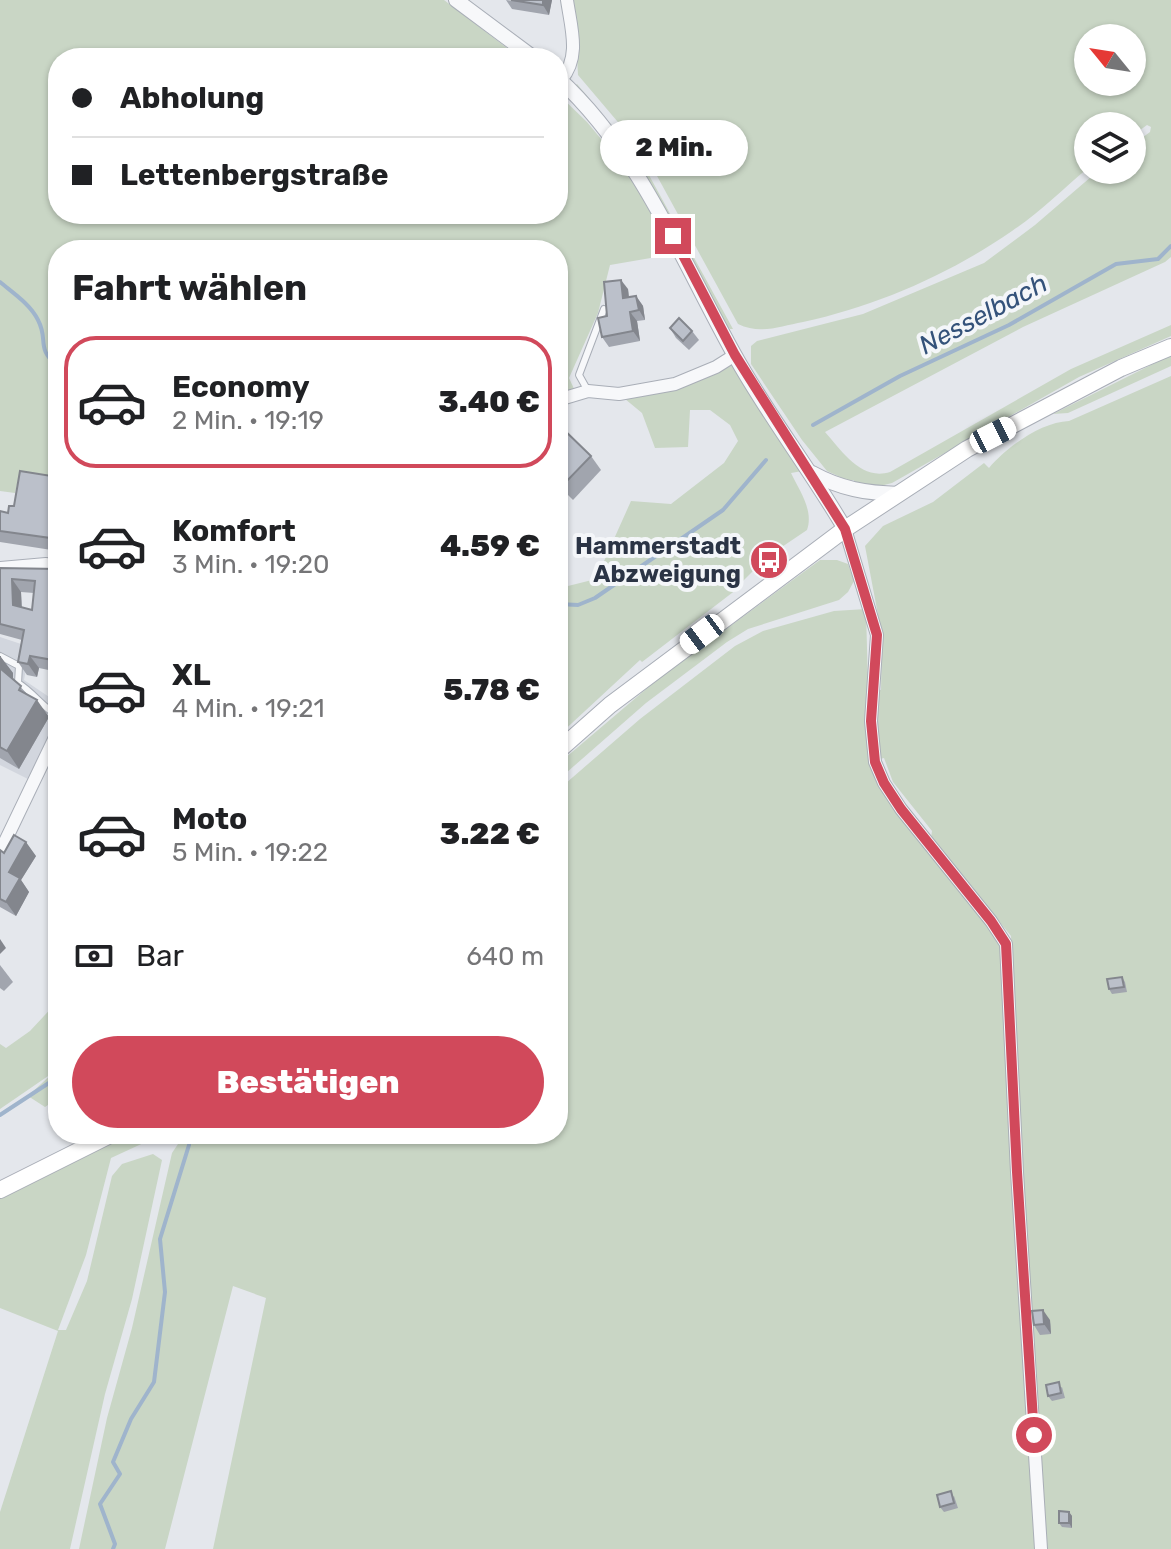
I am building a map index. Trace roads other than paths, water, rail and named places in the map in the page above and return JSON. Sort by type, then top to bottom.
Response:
[{"type":"main road","points":[[568,742],[610,705],[845,529],[967,449],[1121,368],[1171,347]]},
{"type":"main road","points":[[0,1190],[92,1144]]},
{"type":"street","points":[[456,0],[521,48]]},
{"type":"street","points":[[567,0],[574,56],[568,72]]},
{"type":"street","points":[[568,88],[638,176],[735,355],[845,529],[877,635],[871,721],[875,762],[901,809],[1006,944],[1041,1549]]},
{"type":"street","points":[[568,397],[588,391],[619,394],[675,384],[716,367],[735,355]]},
{"type":"street","points":[[808,470],[845,489],[899,494]]},
{"type":"street","points":[[0,568],[48,565]]},
{"type":"street","points":[[0,852],[48,752]]},
{"type":"lane","points":[[588,391],[579,375],[604,309]]},
{"type":"lane","points":[[0,656],[19,666],[18,683],[32,692],[48,710]]},
{"type":"waterway","name":"Nesselbach","points":[[813,425],[900,376],[1009,325],[1116,264],[1158,259],[1171,246]]},
{"type":"waterway","points":[[0,282],[35,314],[48,356]]},
{"type":"waterway","name":"Nesselbach","points":[[568,604],[578,605],[595,598],[723,510],[766,460]]},
{"type":"waterway","points":[[0,1115],[48,1084]]},
{"type":"waterway","points":[[113,1549],[115,1544],[100,1504],[120,1474],[113,1462],[131,1419],[154,1382],[165,1292],[160,1239],[189,1145]]},
{"type":"place","name":"Hammerstadt Abzweigung","points":[[769,560]]}]
